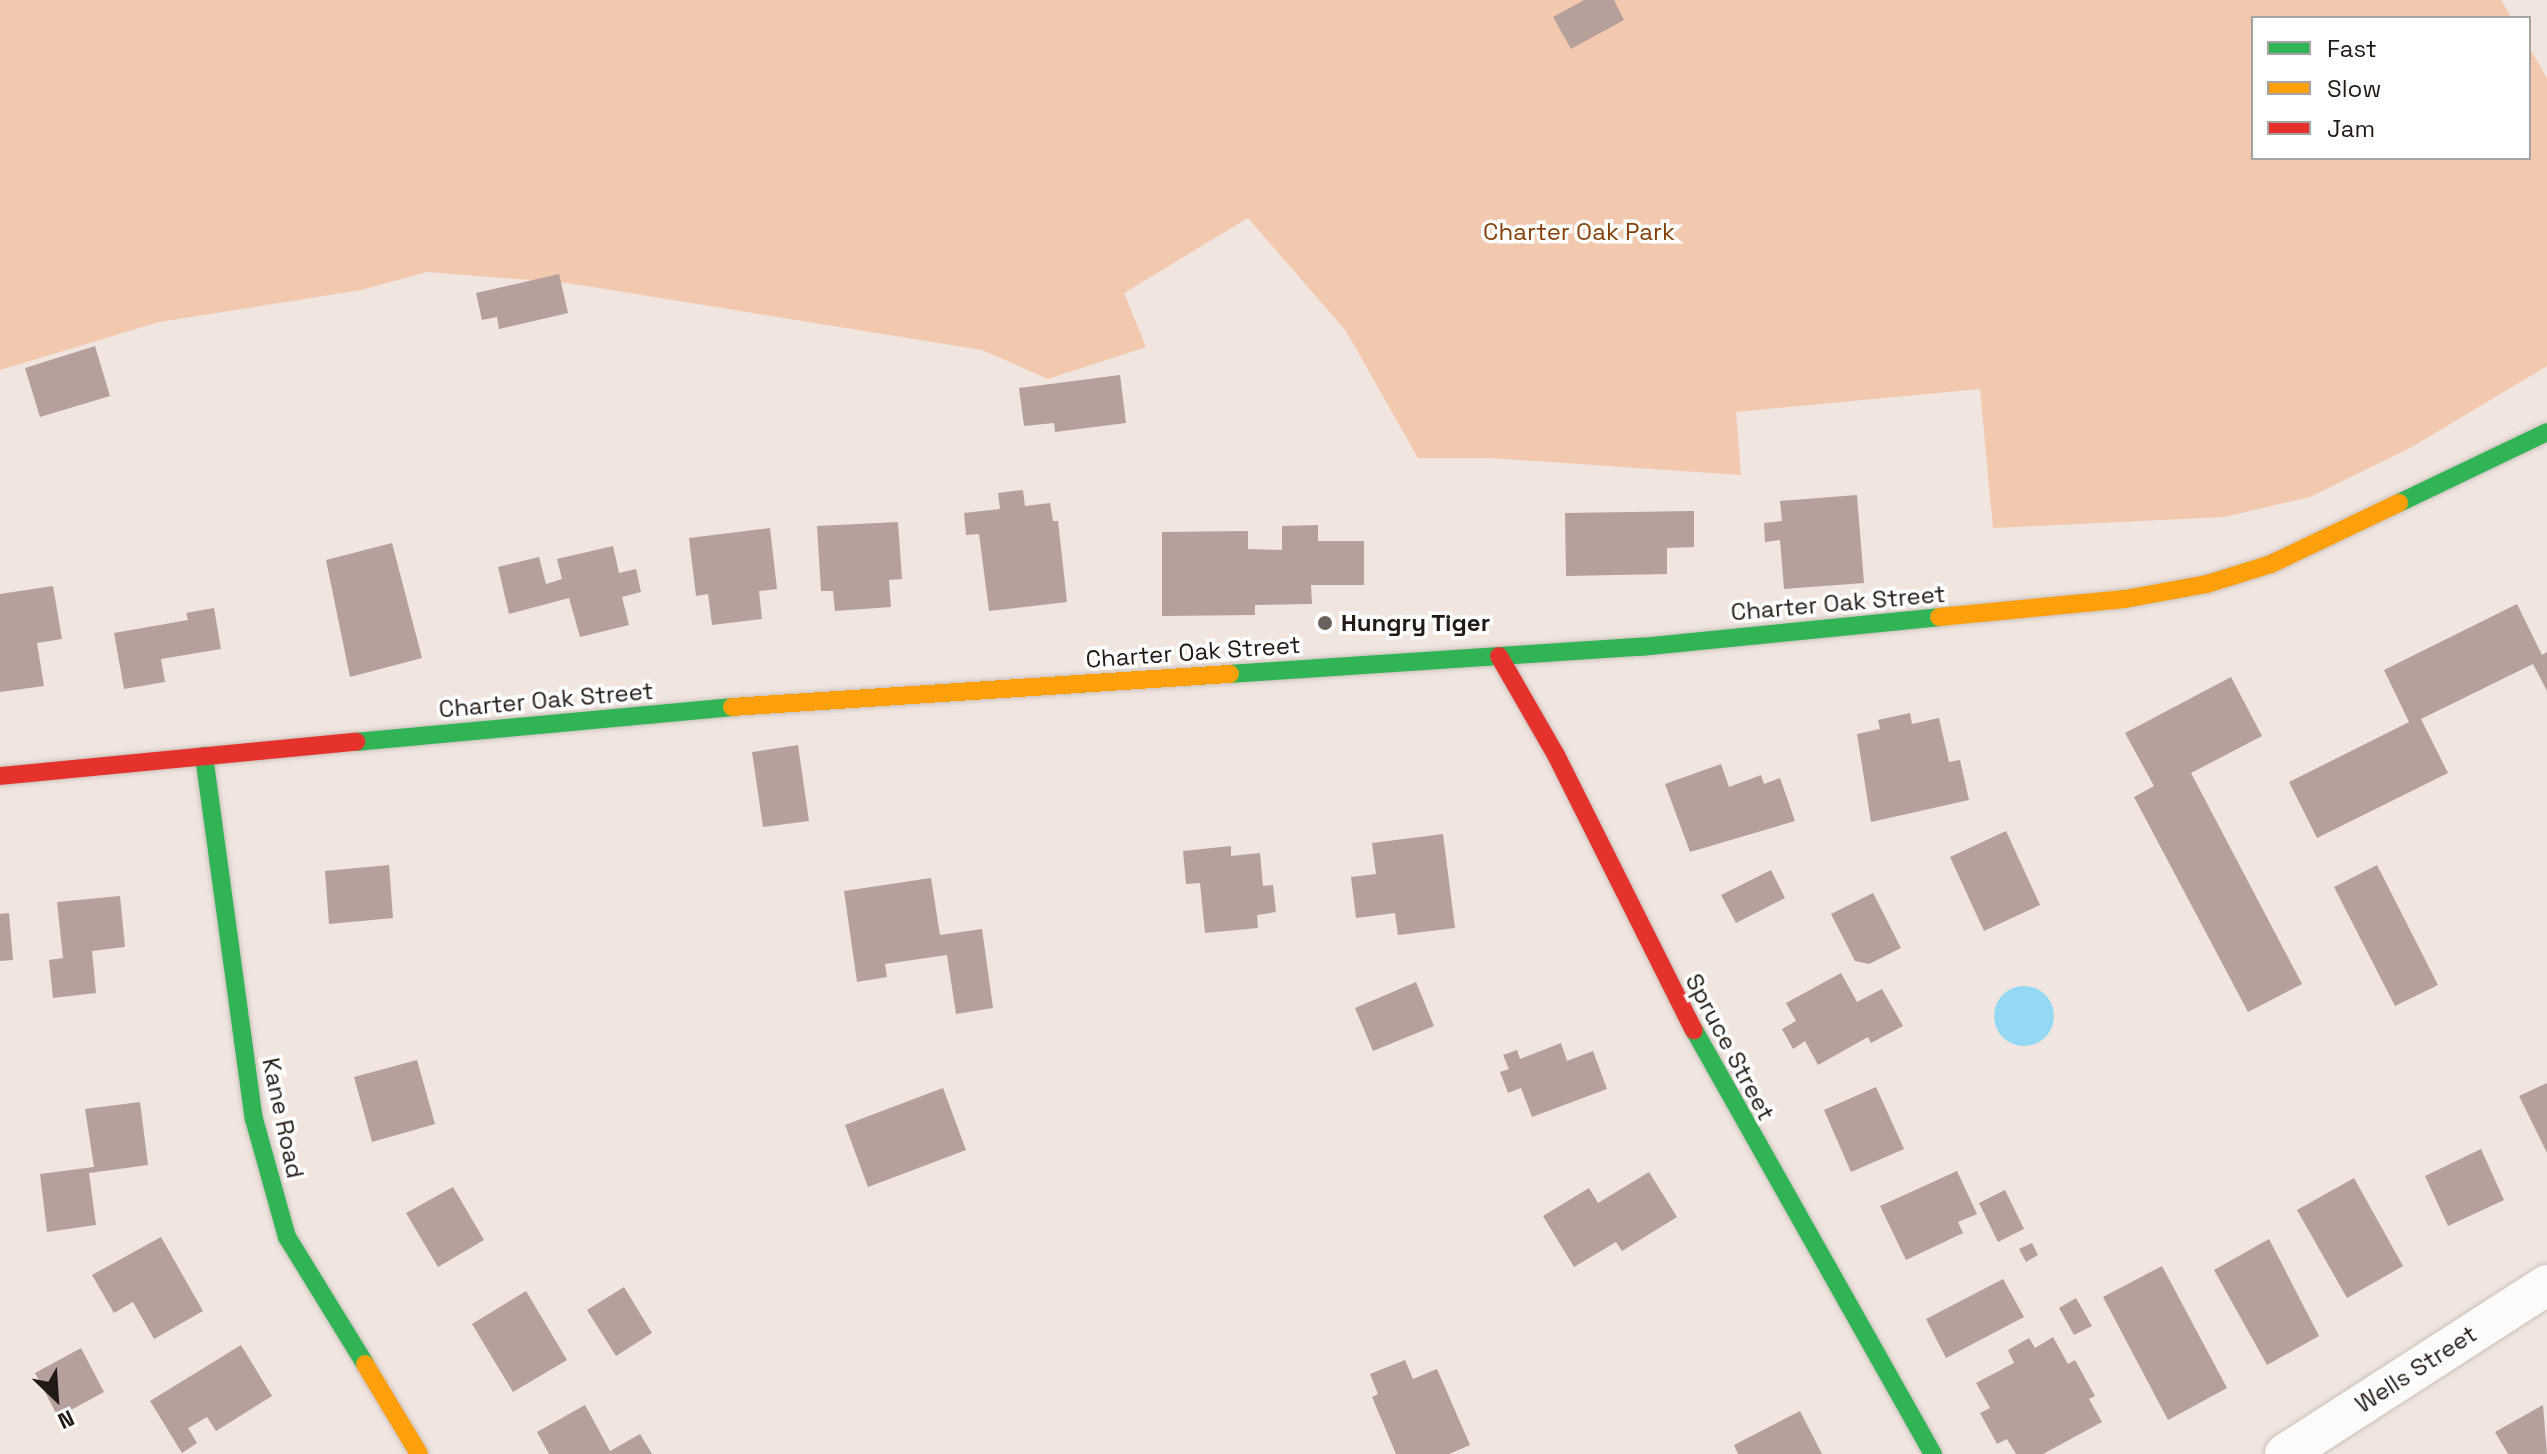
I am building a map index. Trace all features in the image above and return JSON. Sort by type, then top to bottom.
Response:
[{"type":"main road","name":"Charter Oak Street","points":[[0,776],[753,705],[1499,656],[2014,611],[2195,587],[2308,549],[2547,432]]},
{"type":"main road","name":"Spruce Street","points":[[1499,656],[1556,755],[1723,1089],[1933,1454]]},
{"type":"main road","name":"Kane Road","points":[[204,756],[254,1119],[287,1237],[419,1454]]},
{"type":"street","name":"Wells Street","points":[[2285,1454],[2547,1285]]},
{"type":"green space","name":"Charter Oak Park","points":[[0,0],[2501,0],[2511,16],[2251,16],[2251,160],[2531,160],[2531,50],[2547,78],[2547,366],[2410,448],[2310,497],[2224,517],[1993,528],[1980,389],[1736,412],[1741,475],[1491,458],[1418,458],[1346,331],[1248,218],[1124,293],[1146,347],[1048,379],[982,350],[568,283],[427,272],[361,290],[159,322],[0,370]]},
{"type":"water","points":[[2024,986],[2035,988],[2045,995],[2052,1005],[2052,1027],[2045,1037],[2035,1044],[2024,1046],[2013,1044],[2003,1037],[1996,1027],[1994,1016],[1996,1005],[2003,995],[2013,988]]},
{"type":"building","points":[[1584,0],[1614,0],[1624,20],[1571,49],[1553,17]]},
{"type":"building","points":[[559,274],[568,313],[499,329],[497,317],[482,320],[476,293]]},
{"type":"building","points":[[95,346],[110,396],[40,417],[25,368]]},
{"type":"building","points":[[1120,375],[1126,423],[1055,432],[1054,423],[1024,426],[1019,388]]},
{"type":"building","points":[[1023,490],[1025,506],[1050,503],[1053,521],[1058,521],[1067,602],[989,611],[979,534],[966,535],[964,513],[1000,509],[998,493]]},
{"type":"building","points":[[1857,495],[1864,583],[1784,589],[1780,540],[1765,542],[1764,523],[1782,521],[1780,501]]},
{"type":"building","points":[[1694,511],[1694,547],[1667,548],[1667,574],[1566,576],[1565,513]]},
{"type":"building","points":[[898,522],[902,579],[889,580],[891,607],[835,611],[833,591],[821,591],[817,526]]},
{"type":"building","points":[[1318,525],[1318,541],[1364,541],[1364,585],[1311,585],[1312,604],[1255,605],[1255,615],[1162,616],[1162,532],[1248,531],[1248,549],[1282,550],[1282,526]]},
{"type":"building","points":[[770,528],[777,589],[759,591],[762,619],[712,625],[708,594],[696,596],[689,538]]},
{"type":"building","points":[[392,543],[422,658],[350,677],[326,560]]},
{"type":"building","points":[[613,546],[619,573],[636,569],[641,592],[622,597],[629,625],[580,637],[569,598],[509,614],[498,567],[539,557],[546,584],[562,579],[557,559]]},
{"type":"building","points":[[53,586],[62,639],[37,643],[44,686],[0,692],[0,594]]},
{"type":"building","points":[[2517,604],[2542,655],[2547,652],[2547,691],[2533,664],[2421,719],[2448,773],[2317,838],[2289,782],[2409,722],[2384,670]]},
{"type":"building","points":[[214,608],[221,649],[161,659],[165,682],[124,689],[114,633],[188,620],[186,613]]},
{"type":"building","points":[[2231,677],[2262,736],[2191,773],[2302,984],[2248,1012],[2134,797],[2154,786],[2125,733]]},
{"type":"building","points":[[1910,713],[1912,724],[1939,718],[1949,762],[1960,760],[1969,800],[1871,822],[1857,734],[1880,729],[1878,720]]},
{"type":"building","points":[[798,745],[809,821],[763,827],[752,752]]},
{"type":"building","points":[[1721,764],[1729,787],[1761,775],[1764,784],[1780,778],[1795,821],[1690,852],[1665,784]]},
{"type":"building","points":[[2006,831],[2040,905],[1984,931],[1950,857]]},
{"type":"building","points":[[1443,834],[1455,928],[1398,935],[1395,913],[1356,918],[1351,877],[1376,874],[1372,843]]},
{"type":"building","points":[[1231,846],[1231,856],[1260,853],[1263,886],[1273,885],[1276,912],[1257,915],[1258,928],[1205,933],[1200,883],[1186,884],[1183,851]]},
{"type":"building","points":[[389,865],[393,918],[329,924],[325,871]]},
{"type":"building","points":[[2377,865],[2438,985],[2395,1006],[2334,887]]},
{"type":"building","points":[[1771,870],[1785,898],[1736,923],[1721,895]]},
{"type":"building","points":[[931,878],[940,935],[982,929],[993,1008],[956,1014],[947,955],[885,964],[887,977],[857,982],[844,891]]},
{"type":"building","points":[[1873,893],[1901,948],[1869,964],[1855,961],[1831,914]]},
{"type":"building","points":[[120,896],[125,947],[92,951],[96,993],[53,998],[49,960],[63,958],[57,902]]},
{"type":"building","points":[[9,913],[13,960],[0,961],[0,914]]},
{"type":"building","points":[[1841,973],[1857,1002],[1882,989],[1903,1026],[1871,1043],[1868,1037],[1818,1065],[1805,1041],[1793,1049],[1782,1029],[1796,1021],[1786,1003]]},
{"type":"building","points":[[1416,982],[1434,1026],[1373,1051],[1355,1008]]},
{"type":"building","points":[[1561,1043],[1567,1061],[1593,1051],[1607,1089],[1532,1117],[1521,1088],[1508,1093],[1500,1072],[1509,1069],[1503,1055],[1517,1050],[1520,1059]]},
{"type":"building","points":[[417,1060],[435,1124],[372,1142],[354,1077]]},
{"type":"building","points":[[2547,1083],[2547,1153],[2519,1096]]},
{"type":"building","points":[[1876,1087],[1904,1149],[1851,1172],[1824,1110]]},
{"type":"building","points":[[943,1088],[966,1150],[868,1187],[845,1125]]},
{"type":"building","points":[[140,1102],[148,1165],[89,1173],[96,1225],[47,1232],[40,1174],[94,1167],[85,1109]]},
{"type":"building","points":[[2481,1149],[2504,1200],[2448,1226],[2425,1176]]},
{"type":"building","points":[[1957,1171],[1977,1214],[1958,1222],[1963,1233],[1906,1260],[1880,1206]]},
{"type":"building","points":[[1649,1172],[1677,1217],[1622,1251],[1616,1242],[1574,1267],[1543,1216],[1589,1188],[1598,1203]]},
{"type":"building","points":[[2354,1178],[2403,1266],[2347,1298],[2297,1210]]},
{"type":"building","points":[[453,1187],[484,1240],[438,1267],[406,1213]]},
{"type":"building","points":[[2005,1190],[2024,1229],[1998,1242],[1979,1203]]},
{"type":"building","points":[[161,1237],[203,1311],[154,1339],[133,1302],[114,1313],[92,1275]]},
{"type":"building","points":[[2269,1239],[2319,1336],[2267,1365],[2214,1270]]},
{"type":"building","points":[[2032,1243],[2038,1255],[2026,1262],[2019,1249]]},
{"type":"building","points":[[2162,1266],[2227,1388],[2168,1420],[2103,1297]]},
{"type":"building","points":[[2003,1279],[2024,1317],[1946,1358],[1926,1319]]},
{"type":"building","points":[[624,1287],[652,1333],[616,1356],[587,1310]]},
{"type":"building","points":[[526,1291],[567,1360],[513,1392],[472,1324]]},
{"type":"building","points":[[2076,1298],[2092,1326],[2074,1335],[2059,1308]]},
{"type":"building","points":[[2053,1337],[2068,1364],[2075,1360],[2095,1396],[2089,1399],[2102,1422],[2043,1454],[2016,1454],[2007,1439],[1997,1444],[1980,1413],[1990,1408],[1976,1383],[2014,1363],[2008,1350],[2029,1338],[2035,1348]]},
{"type":"building","points":[[241,1345],[272,1396],[216,1431],[207,1417],[188,1428],[197,1443],[182,1453],[150,1401]]},
{"type":"building","points":[[81,1348],[104,1392],[58,1417],[35,1373]]},
{"type":"building","points":[[1405,1360],[1413,1379],[1437,1369],[1470,1445],[1449,1454],[1396,1454],[1372,1397],[1378,1394],[1370,1374]]},
{"type":"building","points":[[585,1405],[610,1451],[640,1434],[652,1454],[549,1454],[537,1432]]},
{"type":"building","points":[[2543,1405],[2547,1454],[2508,1454],[2495,1432]]},
{"type":"building","points":[[1800,1411],[1822,1454],[1738,1454],[1734,1445]]},
{"type":"traffic: fast","points":[[2399,503],[2547,432]]},
{"type":"traffic: fast","points":[[1230,674],[1641,647],[1939,617]]},
{"type":"traffic: fast","points":[[356,742],[732,707]]},
{"type":"traffic: fast","points":[[204,756],[254,1119],[287,1237],[365,1364]]},
{"type":"traffic: fast","points":[[1694,1030],[1933,1454]]},
{"type":"traffic: slow","points":[[1939,617],[2125,599],[2207,584],[2271,564],[2399,503]]},
{"type":"traffic: slow","points":[[732,707],[1230,674]]},
{"type":"traffic: slow","points":[[365,1364],[419,1454]]},
{"type":"traffic: jam","points":[[1499,656],[1556,755],[1694,1030]]},
{"type":"traffic: jam","points":[[0,776],[356,742]]},
{"type":"place","name":"Hungry Tiger","points":[[1325,623]]}]
